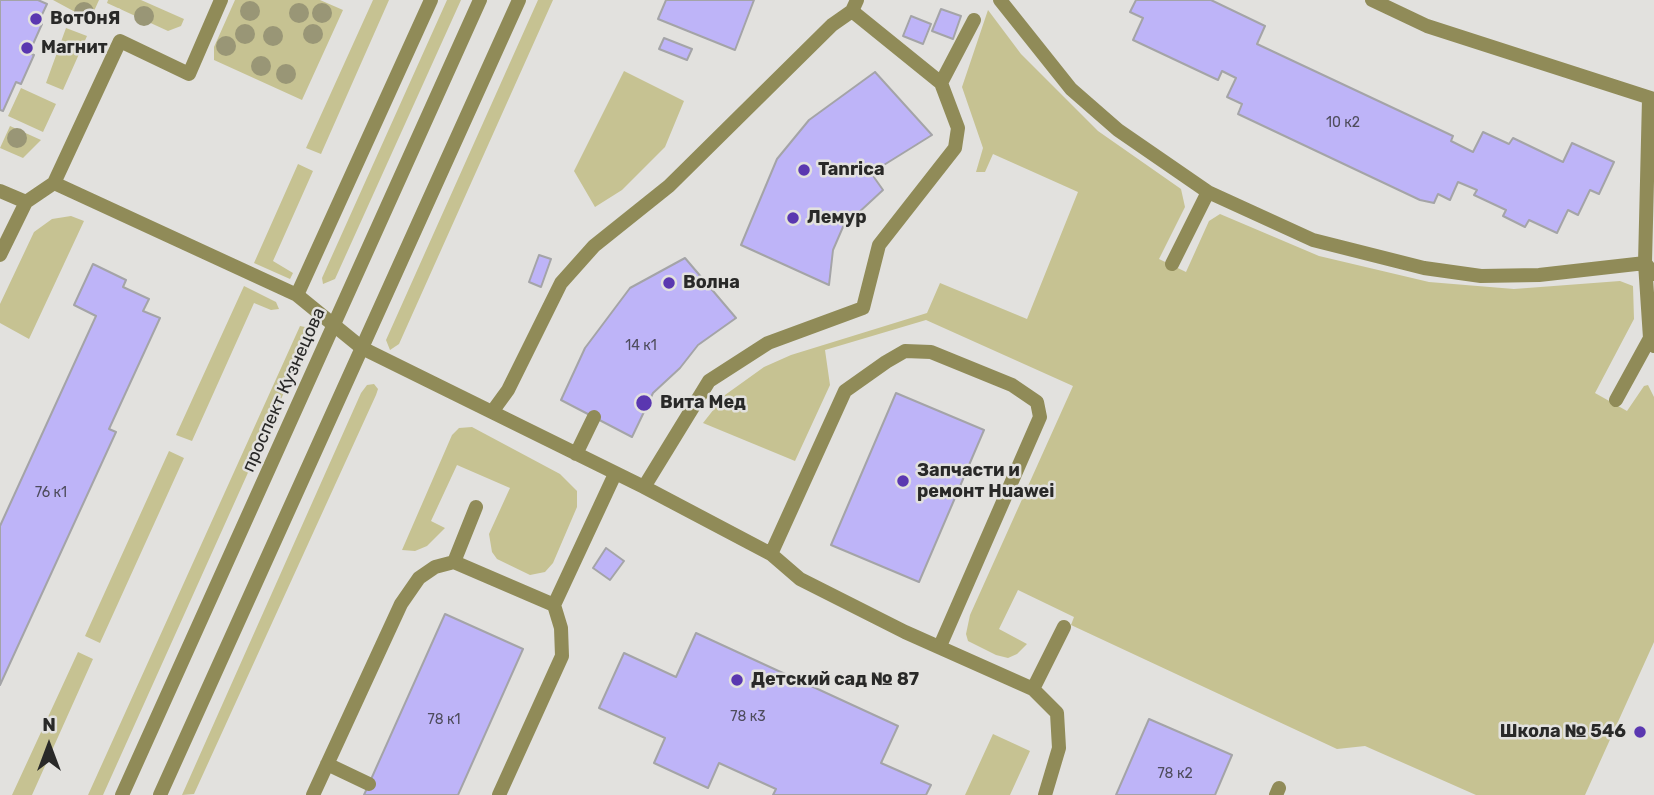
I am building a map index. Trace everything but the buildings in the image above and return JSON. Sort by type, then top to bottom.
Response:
[{"type":"street","points":[[0,256],[26,202],[54,183],[120,41],[189,74],[221,0]]},
{"type":"street","points":[[297,295],[431,0]]},
{"type":"street","name":"проспект Кузнецова","points":[[121,795],[480,0]]},
{"type":"street","points":[[160,795],[519,0]]},
{"type":"street","points":[[1000,0],[1072,89],[1118,130],[1208,192],[1313,240],[1423,268],[1481,276],[1650,269]]},
{"type":"street","points":[[1372,0],[1427,26],[1651,99],[1652,342],[1616,400]]},
{"type":"street","points":[[492,412],[508,390],[561,283],[569,274],[594,246],[669,186],[854,5],[941,83],[958,128],[955,148],[879,245],[863,308],[768,343],[709,381],[644,487]]},
{"type":"street","points":[[941,83],[974,19]]},
{"type":"street","points":[[54,183],[297,295],[362,348],[644,487],[771,554],[800,579],[905,632],[1033,689],[1058,713],[1059,748],[1045,795]]},
{"type":"street","points":[[0,191],[26,202]]},
{"type":"street","points":[[1172,264],[1208,192]]},
{"type":"street","points":[[771,554],[845,391],[886,362],[905,351],[931,352],[1012,385],[1037,402],[1040,416],[940,646]]},
{"type":"street","points":[[576,454],[594,417]]},
{"type":"street","points":[[499,795],[562,656],[561,628],[554,605],[615,474]]},
{"type":"street","points":[[454,562],[476,507]]},
{"type":"street","points":[[313,795],[401,604],[419,578],[435,567],[454,562],[554,605]]},
{"type":"street","points":[[1033,689],[1064,627]]},
{"type":"street","points":[[327,764],[369,784]]},
{"type":"shaded area","points":[[53,0],[99,0],[90,20]]},
{"type":"shaded area","points":[[108,0],[141,0],[184,19],[181,26],[168,31],[107,3]]},
{"type":"shaded area","points":[[235,0],[320,0],[343,10],[302,100],[214,60],[214,47]]},
{"type":"shaded area","points":[[373,0],[389,0],[321,154],[306,148]]},
{"type":"shaded area","points":[[447,0],[461,0],[335,279],[323,284],[322,278]]},
{"type":"shaded area","points":[[538,0],[553,0],[399,344],[390,350],[386,340]]},
{"type":"shaded area","points":[[988,10],[1021,54],[1098,131],[1181,189],[1185,207],[1159,259],[1186,272],[1209,221],[1220,214],[1319,256],[1429,282],[1514,289],[1620,281],[1633,286],[1634,319],[1595,393],[1627,411],[1644,386],[1648,385],[1654,397],[1654,642],[1585,795],[1476,795],[1365,746],[1337,749],[1071,625],[1074,617],[1018,590],[999,629],[1027,644],[1017,654],[1008,658],[968,641],[966,634],[970,615],[1073,386],[926,320],[825,350],[830,385],[795,461],[703,423],[725,395],[764,367],[791,355],[927,313],[940,283],[1027,319],[1078,192],[993,154],[985,172],[976,172],[983,148],[962,87]]},
{"type":"shaded area","points":[[66,28],[87,36],[63,90],[46,83]]},
{"type":"shaded area","points":[[624,71],[684,101],[665,147],[622,190],[595,207],[574,171]]},
{"type":"shaded area","points":[[21,88],[56,104],[43,132],[8,116]]},
{"type":"shaded area","points":[[10,126],[41,140],[23,158],[0,148]]},
{"type":"shaded area","points":[[298,164],[313,171],[273,261],[293,273],[290,279],[254,263]]},
{"type":"shaded area","points":[[71,216],[84,221],[29,339],[0,323],[0,304],[34,232],[52,219]]},
{"type":"shaded area","points":[[244,286],[276,302],[279,309],[271,310],[254,303],[192,441],[176,435]]},
{"type":"shaded area","points":[[300,326],[305,327],[309,337],[103,795],[88,795]]},
{"type":"shaded area","points":[[374,384],[378,389],[376,395],[194,794],[182,795],[361,393],[367,385]]},
{"type":"shaded area","points":[[472,427],[560,474],[577,491],[577,507],[553,563],[545,572],[530,575],[497,559],[492,552],[489,534],[510,488],[457,465],[431,521],[445,528],[427,546],[415,551],[402,550],[452,435],[459,428]]},
{"type":"shaded area","points":[[169,451],[184,458],[100,643],[85,636]]},
{"type":"shaded area","points":[[78,652],[93,659],[32,795],[12,795]]},
{"type":"shaded area","points":[[993,734],[1030,751],[1010,795],[965,795]]},
{"type":"place","name":"ВотОнЯ","points":[[36,19]]},
{"type":"place","name":"Магнит","points":[[27,48]]},
{"type":"place","name":"Tanrica","points":[[804,170]]},
{"type":"place","name":"Лемур","points":[[793,218]]},
{"type":"place","name":"Волна","points":[[669,283]]},
{"type":"place","name":"Вита Мед","points":[[644,403]]},
{"type":"place","name":"Запчасти и ремонт Huawei","points":[[903,481]]},
{"type":"place","name":"Детский сад № 87","points":[[737,680]]},
{"type":"place","name":"Школа № 546","points":[[1640,732]]}]
